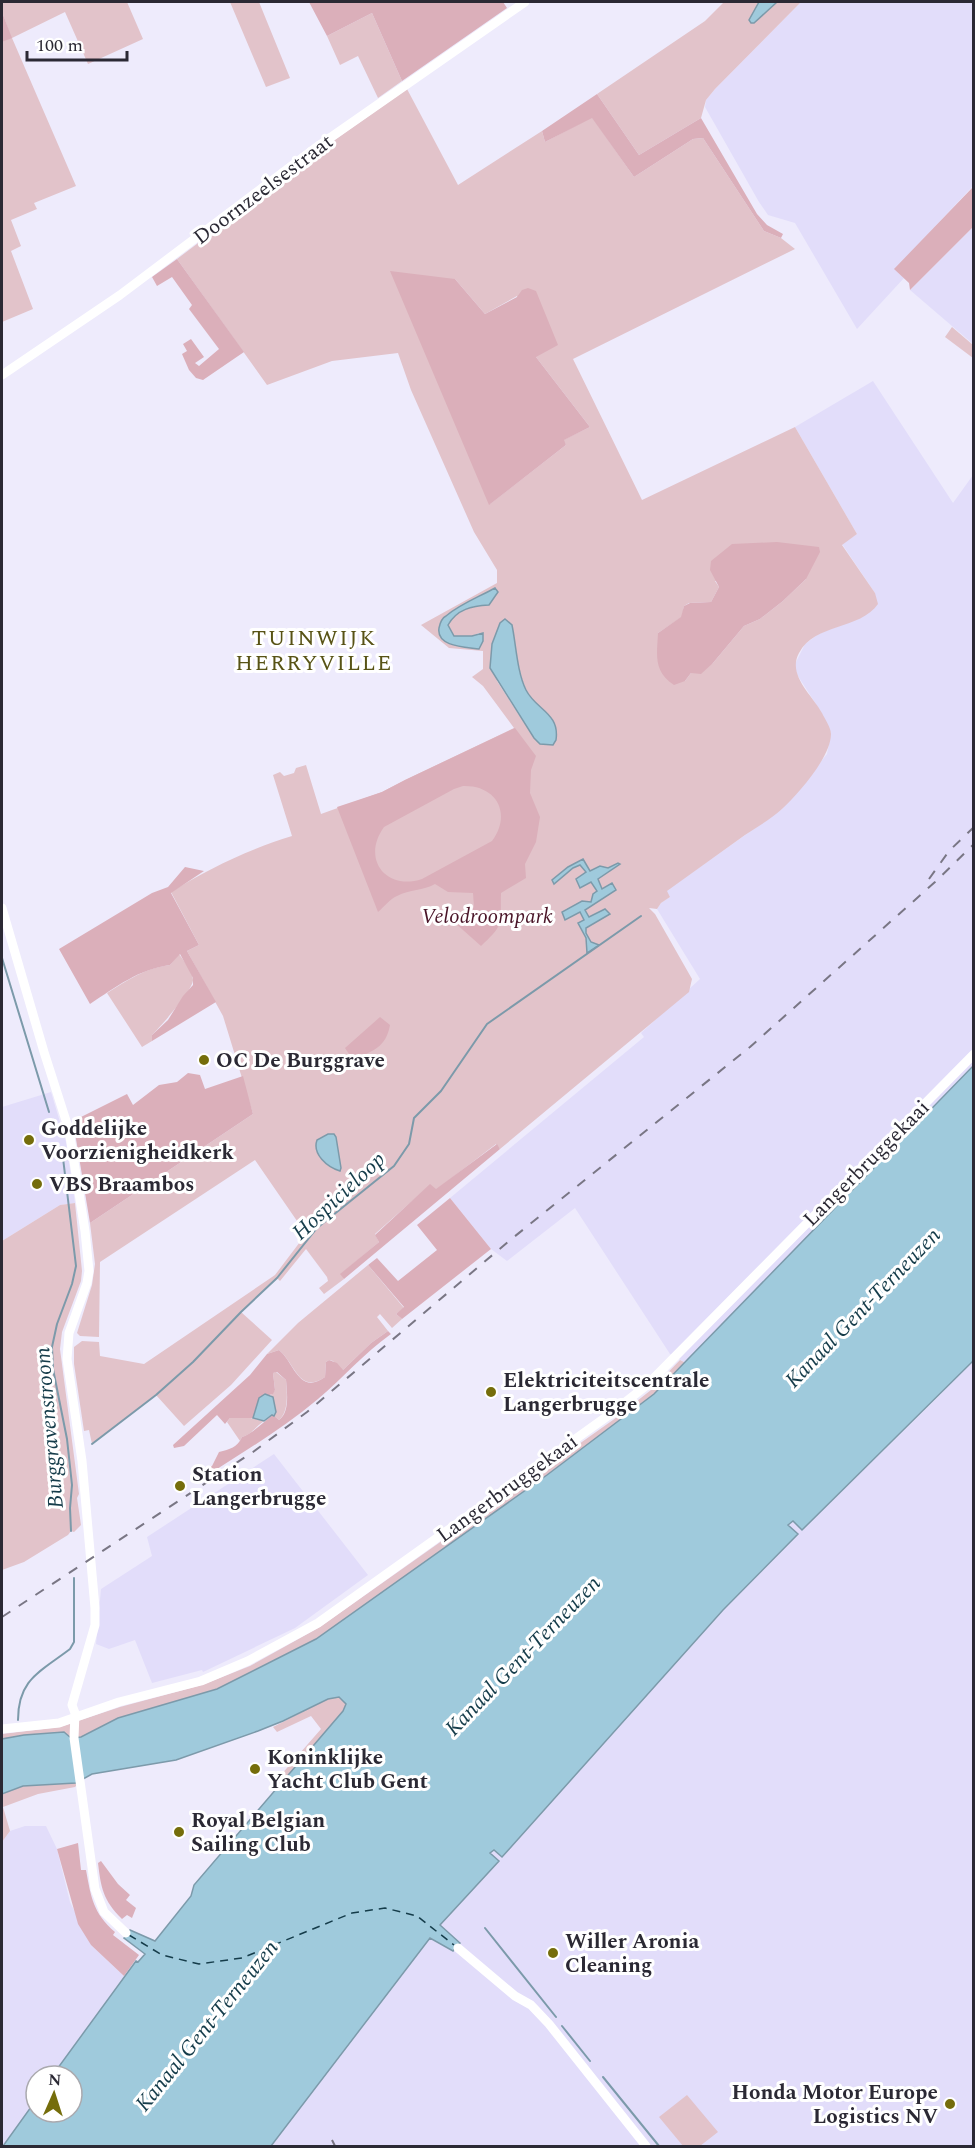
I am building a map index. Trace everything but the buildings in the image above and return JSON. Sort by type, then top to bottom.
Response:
[{"type":"main road","name":"Doornzeelsestraat","points":[[2,375],[120,295],[314,149],[525,2]]},
{"type":"main road","points":[[2,908],[69,1130],[82,1201],[89,1271],[69,1333],[67,1359],[82,1461],[96,1608],[95,1625],[72,1705],[75,1718],[74,1738],[95,1889],[105,1912],[126,1933]]},
{"type":"main road","name":"Langerbruggekaai","points":[[2,1729],[59,1723],[119,1702],[178,1688],[225,1672],[318,1623],[609,1415],[660,1372],[974,1054]]},
{"type":"main road","points":[[458,1948],[515,1996],[531,2005],[549,2024],[646,2146]]},
{"type":"shaded area","points":[[801,2],[973,2],[973,186],[895,269],[904,278],[857,329],[795,223],[768,215],[759,202],[705,107],[706,100],[715,89]]},
{"type":"shaded area","points":[[973,227],[973,344],[910,290]]},
{"type":"shaded area","points":[[873,381],[953,503],[973,475],[973,1066],[686,1363],[670,1354],[575,1208],[507,1261],[491,1249],[450,1198],[644,1037],[641,1033],[700,979],[657,909],[670,897],[666,891],[782,809],[827,754],[831,733],[821,712],[796,673],[795,664],[805,644],[820,633],[847,623],[875,593],[842,544],[857,534],[795,427]]},
{"type":"shaded area","name":"VBS Braambos","points":[[51,1092],[66,1142],[75,1203],[60,1205],[2,1241],[2,1107]]},
{"type":"shaded area","points":[[972,1361],[973,2146],[271,2146],[430,1937],[453,1951],[459,1944],[460,1942],[440,1925],[499,1861],[490,1853],[493,1850],[502,1857],[723,1610],[797,1535],[788,1525],[793,1521],[803,1529]]},
{"type":"shaded area","points":[[274,1454],[368,1575],[295,1628],[203,1672],[202,1670],[152,1683],[135,1640],[109,1649],[96,1644],[101,1589],[152,1556],[147,1537]]},
{"type":"shaded area","points":[[25,1826],[46,1826],[57,1849],[70,1902],[91,1945],[124,1976],[61,2064],[24,2064],[24,2117],[2,2146],[2,1842],[10,1831]]},
{"type":"green space","points":[[2,2],[127,2],[143,39],[88,64],[65,12],[12,38],[76,186],[34,203],[37,209],[11,220],[21,246],[11,251],[33,309],[2,322],[2,42],[11,37],[2,12]]},
{"type":"green space","points":[[230,2],[259,2],[290,78],[266,87]]},
{"type":"green space","points":[[309,2],[503,2],[507,8],[402,81],[372,13],[327,36]]},
{"type":"green space","points":[[722,2],[801,2],[715,89],[706,100],[701,118],[639,155],[597,94],[705,21]]},
{"type":"green space","points":[[2,12],[12,38],[2,42]]},
{"type":"green space","points":[[372,13],[402,81],[378,98],[358,56],[340,65],[327,36]]},
{"type":"green space","name":"Velodroompark","points":[[407,89],[458,185],[542,131],[545,142],[592,117],[634,177],[693,139],[703,138],[764,231],[781,238],[795,249],[573,359],[642,500],[795,427],[857,534],[842,545],[875,593],[878,604],[860,618],[816,636],[806,643],[796,661],[798,677],[822,713],[831,732],[830,743],[820,764],[778,813],[667,891],[670,897],[657,909],[649,908],[655,914],[692,979],[689,992],[500,1149],[496,1144],[436,1190],[430,1185],[375,1234],[379,1242],[341,1274],[344,1279],[324,1294],[319,1288],[328,1281],[327,1277],[306,1249],[280,1281],[277,1278],[241,1312],[272,1340],[231,1385],[184,1426],[156,1395],[92,1444],[89,1430],[84,1431],[74,1364],[74,1347],[82,1341],[99,1342],[100,1356],[144,1364],[275,1275],[306,1234],[255,1160],[100,1262],[99,1337],[80,1336],[77,1333],[92,1285],[95,1264],[90,1223],[253,1114],[223,1016],[187,951],[199,945],[171,892],[229,860],[292,836],[273,775],[280,772],[284,776],[294,773],[296,768],[306,765],[321,814],[382,792],[514,728],[483,686],[472,677],[483,669],[483,651],[449,648],[421,625],[497,583],[497,570],[474,532],[411,390],[398,353],[332,361],[267,385],[177,259],[319,151]],"holes":[[[455,279],[485,314],[517,296],[536,357],[590,427],[563,440],[566,445],[490,504]],[[806,579],[760,619],[744,626],[713,663],[691,673],[685,681],[658,633],[682,617],[684,606],[689,603],[711,602],[719,587],[715,581]],[[495,588],[497,589],[489,605],[460,612],[448,625],[454,636],[472,636],[479,633],[480,649],[450,644],[439,628],[445,616]],[[500,623],[512,625],[523,682],[534,701],[552,720],[557,734],[534,738],[497,681],[491,647]]]},
{"type":"green space","points":[[597,94],[639,155],[701,118],[757,214],[767,225],[783,234],[781,238],[764,231],[703,138],[693,139],[634,177],[592,118],[545,142],[542,131]]},
{"type":"green space","points":[[973,187],[973,227],[910,290],[909,283],[894,269]]},
{"type":"green space","points":[[177,259],[244,352],[203,380],[196,378],[189,370],[182,354],[187,351],[183,344],[191,339],[204,357],[195,363],[199,366],[219,349],[189,309],[192,305],[172,277],[157,286],[152,277]]},
{"type":"green space","points":[[390,271],[455,279],[485,314],[517,297],[522,290],[528,288],[536,291],[558,345],[536,357],[590,427],[564,440],[566,445],[489,505]]},
{"type":"green space","points":[[952,327],[973,345],[973,358],[945,337]]},
{"type":"green space","points":[[777,542],[819,547],[820,552],[806,579],[760,619],[744,626],[701,674],[691,673],[685,681],[674,685],[667,680],[659,668],[658,633],[681,617],[684,606],[690,603],[711,602],[719,587],[710,570],[711,561],[732,544]]},
{"type":"green space","name":"Velodroompark","points":[[515,728],[536,756],[531,770],[530,793],[540,817],[536,842],[525,864],[526,878],[501,893],[500,923],[481,946],[454,922],[467,915],[474,907],[473,893],[448,892],[435,884],[397,896],[378,912],[337,807],[382,792]],"holes":[[[463,786],[485,790],[492,796],[501,811],[501,821],[492,841],[422,879],[409,882],[398,880],[381,870],[376,861],[375,850],[384,827],[454,789]]]},
{"type":"green space","points":[[185,867],[204,871],[171,893],[199,945],[187,951],[216,1002],[152,1041],[152,1035],[168,1020],[193,985],[193,978],[180,954],[170,965],[148,970],[90,1004],[59,949],[152,893],[168,887]]},
{"type":"green space","points":[[179,954],[191,973],[192,984],[152,1035],[152,1041],[142,1047],[107,993],[145,972],[170,965]]},
{"type":"green space","points":[[380,1017],[390,1025],[382,1044],[353,1060],[345,1048]]},
{"type":"green space","points":[[188,1073],[200,1075],[205,1089],[243,1076],[253,1114],[90,1223],[73,1121],[127,1094],[133,1105],[159,1085],[177,1082]]},
{"type":"green space","points":[[497,1144],[500,1149],[344,1279],[340,1274],[379,1242],[375,1235],[430,1184],[436,1189]]},
{"type":"green space","points":[[450,1198],[491,1249],[402,1319],[396,1314],[404,1307],[368,1265],[377,1258],[398,1281],[437,1250],[417,1225]]},
{"type":"green space","points":[[75,1203],[81,1281],[62,1332],[60,1349],[81,1525],[74,1532],[71,1531],[24,1562],[2,1570],[2,1241],[60,1205]]},
{"type":"green space","points":[[368,1265],[404,1308],[396,1314],[402,1319],[392,1328],[380,1314],[377,1317],[388,1331],[371,1343],[342,1371],[333,1361],[326,1362],[325,1377],[316,1382],[303,1380],[279,1350],[267,1354],[298,1323]]},
{"type":"green space","points":[[388,1331],[391,1334],[304,1410],[203,1478],[196,1473],[212,1466],[219,1452],[235,1446],[242,1437],[254,1431],[273,1415],[279,1420],[285,1412],[287,1402],[286,1380],[277,1372],[273,1373],[275,1390],[273,1394],[259,1398],[253,1418],[230,1418],[225,1424],[217,1415],[184,1446],[174,1448],[173,1445],[250,1375],[267,1354],[279,1350],[303,1380],[316,1382],[325,1377],[326,1362],[329,1360],[337,1363],[343,1370],[371,1343]]},
{"type":"green space","points":[[680,1360],[686,1363],[654,1395],[547,1475],[316,1639],[217,1689],[118,1718],[81,1737],[71,1738],[64,1732],[2,1739],[2,1734],[60,1727],[120,1707],[202,1685],[250,1666],[320,1627],[613,1420],[651,1390]]},
{"type":"green space","points":[[276,1372],[286,1380],[287,1390],[286,1407],[279,1420],[274,1416],[276,1412],[271,1395],[275,1390],[273,1373]]},
{"type":"green space","points":[[246,1417],[264,1421],[240,1441],[227,1422],[230,1418]]},
{"type":"green space","points":[[339,1697],[346,1704],[343,1711],[278,1788],[273,1784],[321,1729],[311,1716],[277,1732],[273,1727],[328,1699]]},
{"type":"green space","points":[[76,1783],[75,1787],[38,1794],[3,1807],[10,1831],[2,1842],[2,1794],[23,1786]]},
{"type":"green space","points":[[78,1843],[81,1870],[86,1870],[97,1911],[115,1932],[113,1935],[139,1955],[124,1976],[91,1945],[78,1924],[57,1849]]},
{"type":"green space","points":[[101,1861],[118,1884],[130,1895],[126,1900],[136,1908],[132,1918],[127,1915],[122,1919],[107,1900],[99,1872],[98,1863]]},
{"type":"green space","points":[[687,2095],[718,2132],[700,2146],[683,2146],[659,2117]]},
{"type":"water","points":[[759,2],[777,2],[754,23],[751,23],[749,20]]},
{"type":"water","points":[[495,588],[498,592],[489,605],[466,609],[456,615],[448,625],[454,636],[472,636],[483,633],[483,641],[479,649],[453,645],[442,639],[439,628],[443,618],[463,604]]},
{"type":"water","points":[[505,619],[512,625],[519,667],[526,690],[554,724],[556,740],[553,745],[540,744],[534,738],[490,668],[492,644],[500,623]]},
{"type":"water","points":[[583,859],[590,871],[600,866],[608,868],[620,864],[598,879],[602,889],[612,883],[616,890],[585,910],[589,917],[605,909],[610,914],[586,928],[591,942],[599,945],[587,953],[586,938],[578,923],[584,920],[580,912],[565,920],[562,912],[582,901],[591,902],[593,894],[597,891],[591,882],[580,888],[576,879],[586,872],[580,865],[554,884],[552,880]]},
{"type":"water","name":"Kanaal Gent-Terneuzen","points":[[973,1066],[973,1361],[802,1530],[793,1521],[788,1525],[798,1534],[723,1610],[502,1857],[494,1850],[490,1853],[499,1861],[440,1925],[460,1943],[453,1951],[430,1938],[271,2146],[3,2146],[24,2117],[24,2124],[84,2124],[84,2064],[61,2064],[136,1961],[138,1962],[145,1954],[124,1938],[130,1930],[155,1941],[191,1896],[194,1885],[343,1711],[346,1704],[339,1697],[328,1699],[283,1721],[176,1760],[92,1774],[76,1783],[23,1786],[2,1794],[2,1739],[64,1732],[71,1738],[81,1737],[118,1718],[217,1689],[316,1639],[547,1475],[654,1394]]},
{"type":"water","points":[[328,1134],[334,1134],[336,1137],[340,1171],[326,1163],[317,1150],[317,1140]]},
{"type":"water","points":[[265,1394],[273,1397],[276,1412],[274,1416],[264,1421],[253,1418],[259,1398]]},
{"type":"waterway","name":"Hospicieloop","points":[[92,1444],[156,1395],[193,1362],[277,1278],[317,1228],[394,1166],[409,1144],[414,1118],[441,1091],[487,1024],[641,916]]},
{"type":"waterway","name":"Burggravenstroom","points":[[2,958],[49,1112]]},
{"type":"waterway","name":"Burggravenstroom","points":[[60,1147],[76,1266],[52,1347],[53,1369],[67,1439],[72,1485],[71,1531]]},
{"type":"waterway","name":"Burggravenstroom","points":[[18,1720],[19,1706],[27,1686],[40,1671],[70,1649],[74,1642],[74,1578]]},
{"type":"waterway","points":[[485,1928],[556,2017]]},
{"type":"waterway","points":[[562,2026],[590,2061]]},
{"type":"waterway","points":[[603,2077],[659,2146]]},
{"type":"ferry route","points":[[129,1935],[162,1955],[199,1964],[242,1958],[352,1913],[385,1908],[417,1916],[454,1945]]},
{"type":"railway","points":[[929,879],[949,851],[974,827]]},
{"type":"railway","points":[[2,1617],[253,1452],[307,1412],[509,1241],[750,1047],[935,882],[974,844]]},
{"type":"railway","points":[[332,2140],[335,2146]]},
{"type":"place","name":"OC De Burggrave","points":[[204,1060]]},
{"type":"place","name":"Goddelijke Voorzienigheidkerk","points":[[29,1140]]},
{"type":"place","name":"VBS Braambos","points":[[37,1184]]},
{"type":"place","name":"Elektriciteitscentrale Langerbrugge","points":[[491,1392]]},
{"type":"place","name":"Station Langerbrugge","points":[[180,1486]]},
{"type":"place","name":"Koninklijke Yacht Club Gent","points":[[255,1769]]},
{"type":"place","name":"Royal Belgian Sailing Club","points":[[179,1832]]},
{"type":"place","name":"Willer Aronia Cleaning","points":[[553,1953]]},
{"type":"place","name":"Honda Motor Europe Logistics NV","points":[[950,2104]]},
{"type":"district","name":"TUINWIJK HERRYVILLE","points":[[314,650]]}]
